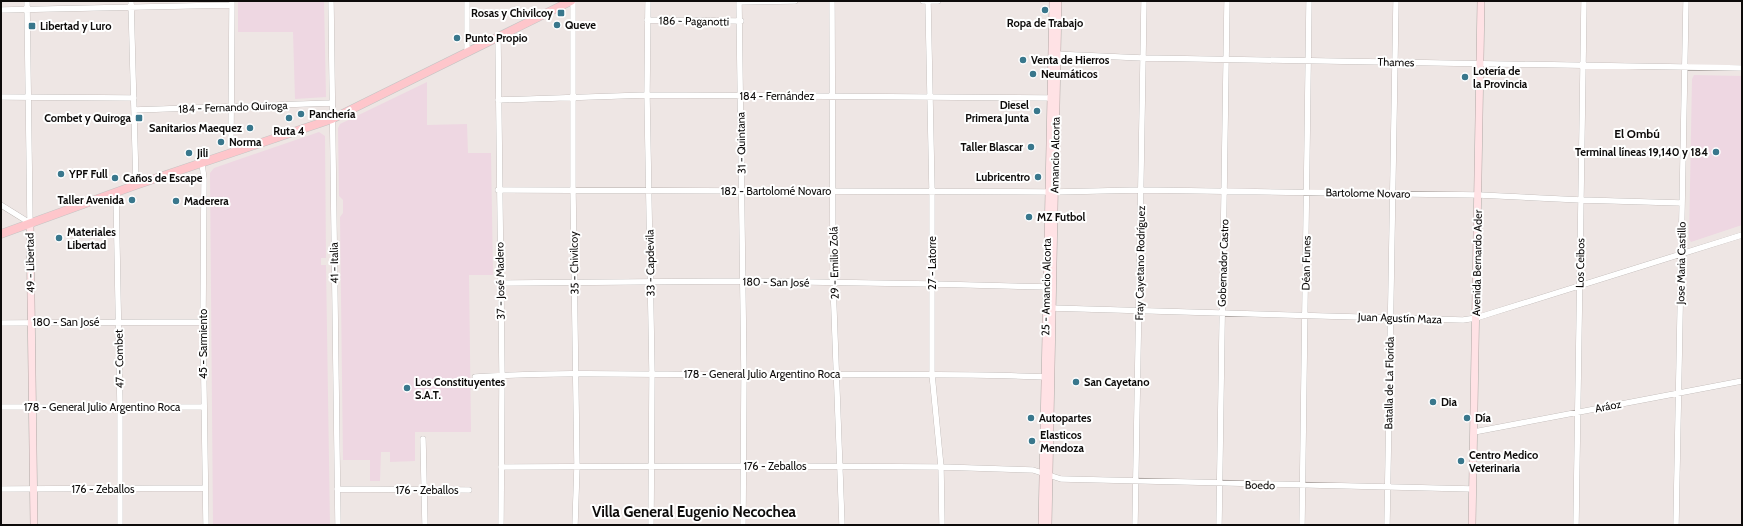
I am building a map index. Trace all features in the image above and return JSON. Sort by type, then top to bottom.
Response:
[{"type":"main road","points":[[1,234],[136,185],[332,119],[572,1]]},
{"type":"main road","name":"25 - Amancio Alcorta","points":[[1049,287],[1053,98],[1052,1]]},
{"type":"main road","points":[[1053,54],[1058,1]]},
{"type":"main road","name":"Avenida Bernardo Ader","points":[[1472,525],[1479,195],[1481,1]]},
{"type":"main road","name":"49 - Libertad","points":[[30,223],[34,525]]},
{"type":"main road","points":[[1042,525],[1045,473],[1049,287]]},
{"type":"main road","points":[[1045,473],[1048,525]]},
{"type":"street","name":"49 - Libertad","points":[[27,1],[30,223]]},
{"type":"street","name":"41 - Italia","points":[[331,1],[338,525]]},
{"type":"street","points":[[467,1],[467,53]]},
{"type":"street","name":"35 - Chivilcoy","points":[[572,1],[577,466],[576,525]]},
{"type":"street","name":"33 - Capdevila","points":[[648,1],[648,190],[652,373],[651,525]]},
{"type":"street","points":[[739,1],[795,1]]},
{"type":"street","name":"31 - Quintana","points":[[739,1],[744,375],[743,525]]},
{"type":"street","name":"29 - Emilio Zolá","points":[[832,1],[832,191],[842,525]]},
{"type":"street","points":[[923,1],[938,1]]},
{"type":"street","name":"27 - Latorre","points":[[928,1],[932,191],[932,374],[941,467],[942,525]]},
{"type":"street","name":"Fray Cayetano Rodríguez","points":[[1135,525],[1144,1]]},
{"type":"street","name":"Gobernador Castro","points":[[1219,525],[1221,313],[1225,192],[1227,1]]},
{"type":"street","name":"Déan Funes","points":[[1302,525],[1309,1]]},
{"type":"street","name":"Batalla de La Florida","points":[[1387,525],[1396,1]]},
{"type":"street","name":"Los Ceibos","points":[[1576,525],[1584,1]]},
{"type":"street","name":"Jose Maria Castillo","points":[[1676,525],[1686,1]]},
{"type":"street","points":[[1,10],[131,4],[232,3],[231,137],[235,151]]},
{"type":"street","points":[[131,4],[136,185]]},
{"type":"street","name":"186 - Paganotti","points":[[647,20],[740,21]]},
{"type":"street","name":"37 - José Madero","points":[[498,38],[498,190],[502,375],[502,525]]},
{"type":"street","name":"Thames","points":[[1053,54],[1143,58],[1742,68]]},
{"type":"street","name":"184 - Fernández","points":[[498,100],[647,95],[832,95],[1053,98]]},
{"type":"street","points":[[1,97],[134,98]]},
{"type":"street","name":"184 - Fernando Quiroga","points":[[134,110],[332,103]]},
{"type":"street","name":"45 - Sarmiento","points":[[202,163],[204,179],[203,322],[206,525]]},
{"type":"street","name":"182 - Bartolomé Novaro","points":[[498,190],[1051,191]]},
{"type":"street","name":"Bartolome Novaro","points":[[1051,191],[1141,190],[1479,195],[1581,200],[1682,202]]},
{"type":"street","name":"47 - Combet","points":[[116,192],[120,407],[120,525]]},
{"type":"street","points":[[1,205],[30,223]]},
{"type":"street","name":"Juan Agustín Maza","points":[[1048,308],[1463,320],[1476,318],[1742,235]]},
{"type":"street","name":"180 - San José","points":[[500,283],[743,281],[1049,287]]},
{"type":"street","name":"180 - San José","points":[[1,323],[203,322]]},
{"type":"street","name":"178 - General Julio Argentino Roca","points":[[475,377],[576,373],[744,375],[932,374],[1047,377]]},
{"type":"street","name":"Aráoz","points":[[1474,432],[1742,381]]},
{"type":"street","name":"178 - General Julio Argentino Roca","points":[[1,407],[204,407]]},
{"type":"street","points":[[423,439],[425,525]]},
{"type":"street","name":"176 - Zeballos","points":[[501,467],[941,467],[1033,470],[1045,473]]},
{"type":"street","name":"Boedo","points":[[1045,473],[1061,479],[1136,482],[1473,490]]},
{"type":"street","name":"176 - Zeballos","points":[[1,489],[205,488]]},
{"type":"street","name":"176 - Zeballos","points":[[337,489],[469,490]]},
{"type":"shaded area","points":[[238,1],[324,1],[326,97],[295,99],[293,32],[238,32]]},
{"type":"shaded area","name":"Terminal líneas 19,140 y 184","points":[[1694,75],[1742,76],[1742,225],[1691,242],[1689,239],[1692,79]]},
{"type":"shaded area","points":[[427,82],[427,125],[467,124],[468,153],[491,153],[493,275],[469,275],[471,432],[415,432],[415,461],[390,462],[390,452],[381,452],[380,481],[370,481],[370,460],[343,460],[340,217],[343,213],[343,200],[339,196],[338,128],[340,124]]},
{"type":"shaded area","points":[[319,132],[325,136],[326,258],[321,258],[321,265],[326,265],[330,525],[213,525],[210,173],[214,168]]},
{"type":"place","name":"Ropa de Trabajo","points":[[1045,10]]},
{"type":"place","name":"Rosas y Chivilcoy","points":[[561,13]]},
{"type":"place","name":"Queve","points":[[557,25]]},
{"type":"place","name":"Libertad y Luro","points":[[32,26]]},
{"type":"place","name":"Punto Propio","points":[[457,38]]},
{"type":"place","name":"Venta de Hierros","points":[[1023,60]]},
{"type":"place","name":"Neumáticos","points":[[1033,74]]},
{"type":"place","name":"Lotería de la Provincia","points":[[1465,77]]},
{"type":"place","name":"Diesel Primera Junta","points":[[1037,111]]},
{"type":"place","name":"Panchería","points":[[301,114]]},
{"type":"place","name":"Combet y Quiroga","points":[[139,118]]},
{"type":"place","name":"Ruta 4","points":[[289,118]]},
{"type":"place","name":"Sanitarios Maequez","points":[[250,128]]},
{"type":"place","name":"Norma","points":[[221,142]]},
{"type":"place","name":"Taller Blascar","points":[[1031,147]]},
{"type":"place","name":"Terminal líneas 19,140 y 184","points":[[1716,152]]},
{"type":"place","name":"Jili","points":[[189,153]]},
{"type":"place","name":"YPF Full","points":[[61,174]]},
{"type":"place","name":"Lubricentro","points":[[1038,177]]},
{"type":"place","name":"Caños de Escape","points":[[115,178]]},
{"type":"place","name":"Taller Avenida","points":[[132,200]]},
{"type":"place","name":"Maderera","points":[[176,201]]},
{"type":"place","name":"MZ Futbol","points":[[1029,217]]},
{"type":"place","name":"Materiales Libertad","points":[[59,238]]},
{"type":"place","name":"San Cayetano","points":[[1076,382]]},
{"type":"place","name":"Los Constituyentes S.A.T.","points":[[407,388]]},
{"type":"place","name":"Dia","points":[[1433,402]]},
{"type":"place","name":"Autopartes","points":[[1031,418]]},
{"type":"place","name":"Día","points":[[1467,418]]},
{"type":"place","name":"Elasticos Mendoza","points":[[1032,441]]},
{"type":"place","name":"Centro Medico Veterinaria","points":[[1461,461]]},
{"type":"district","name":"El Ombú","points":[[1637,133]]},
{"type":"district","name":"Villa General Eugenio Necochea","points":[[694,512]]}]
